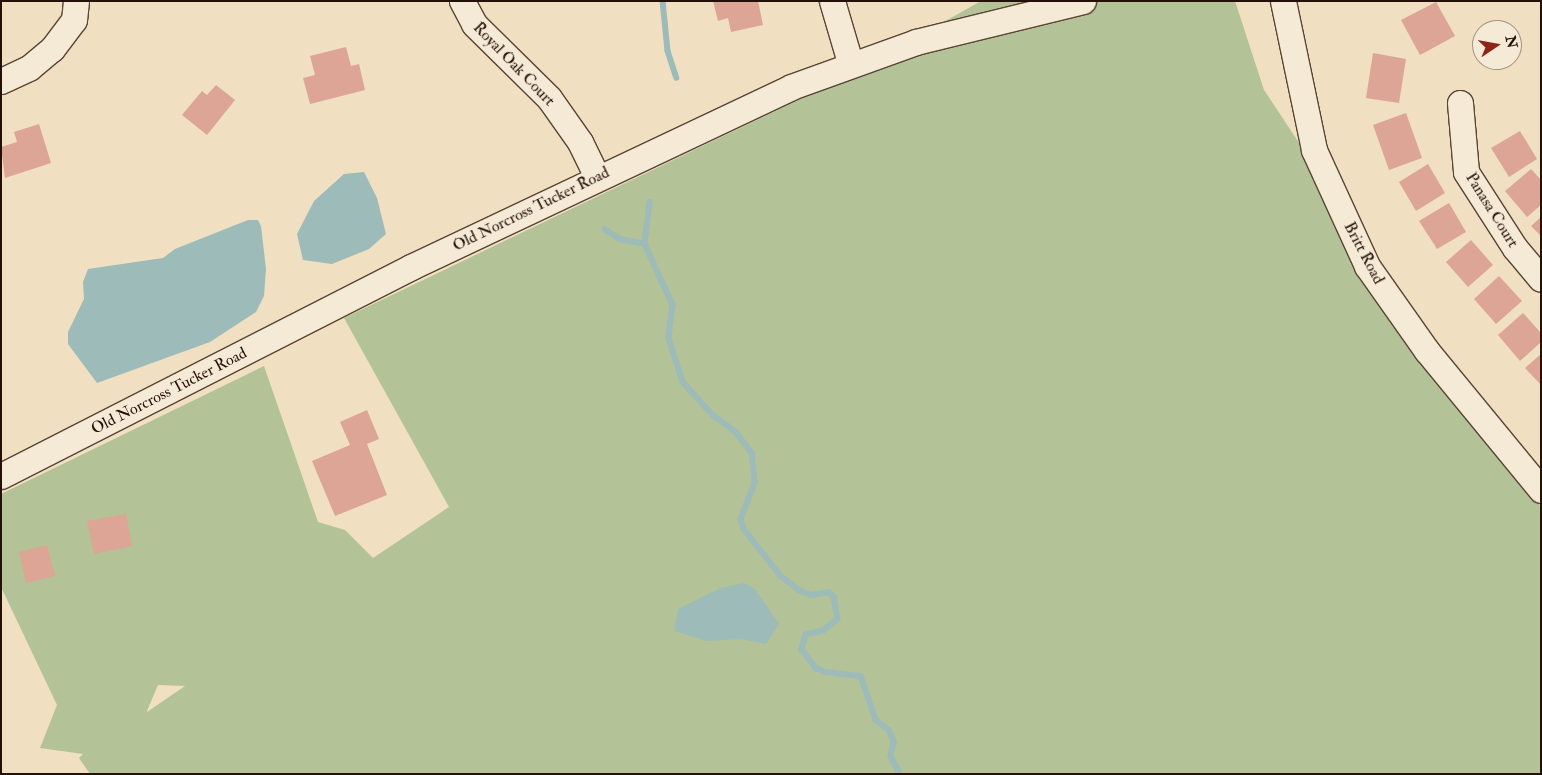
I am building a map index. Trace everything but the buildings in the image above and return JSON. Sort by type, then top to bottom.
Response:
[{"type":"street","points":[[1,81],[29,68],[52,49],[74,20],[76,1]]},
{"type":"street","name":"Royal Oak Court","points":[[462,1],[474,24],[549,98],[580,142],[596,177]]},
{"type":"street","points":[[832,1],[850,62]]},
{"type":"street","name":"Old Norcross Tucker Road","points":[[1,476],[411,267],[596,177],[850,62],[916,42],[1083,1]]},
{"type":"street","name":"Britt Road","points":[[1283,1],[1314,150],[1367,266],[1427,352],[1541,490]]},
{"type":"street","name":"Panasa Court","points":[[1460,103],[1466,172],[1516,248],[1541,280]]},
{"type":"green space","points":[[981,1],[1235,1],[1264,90],[1541,508],[1541,774],[90,774],[79,758],[83,754],[40,748],[57,705],[1,587],[1,494],[264,366],[318,522],[345,530],[373,558],[449,507],[344,318],[842,79]],"holes":[[[158,685],[185,686],[147,712]]]},
{"type":"water","points":[[364,172],[377,198],[386,234],[369,249],[332,264],[303,260],[297,234],[314,201],[344,174]]},
{"type":"water","points":[[248,220],[258,220],[261,226],[266,269],[264,296],[256,312],[210,342],[97,383],[68,344],[68,332],[84,299],[83,282],[88,269],[163,258],[175,249]]},
{"type":"water","points":[[744,583],[755,589],[779,624],[766,644],[741,639],[707,641],[674,631],[678,609],[721,588]]},
{"type":"waterway","points":[[663,1],[668,51],[677,78]]},
{"type":"waterway","points":[[650,202],[645,244],[673,305],[669,338],[683,382],[713,415],[735,431],[752,453],[755,483],[741,519],[744,529],[781,576],[799,590],[811,595],[829,592],[834,597],[838,619],[823,631],[806,635],[802,649],[816,668],[826,672],[861,676],[876,720],[889,730],[894,742],[891,756],[900,774]]},
{"type":"waterway","points":[[605,229],[620,239],[645,244]]}]
